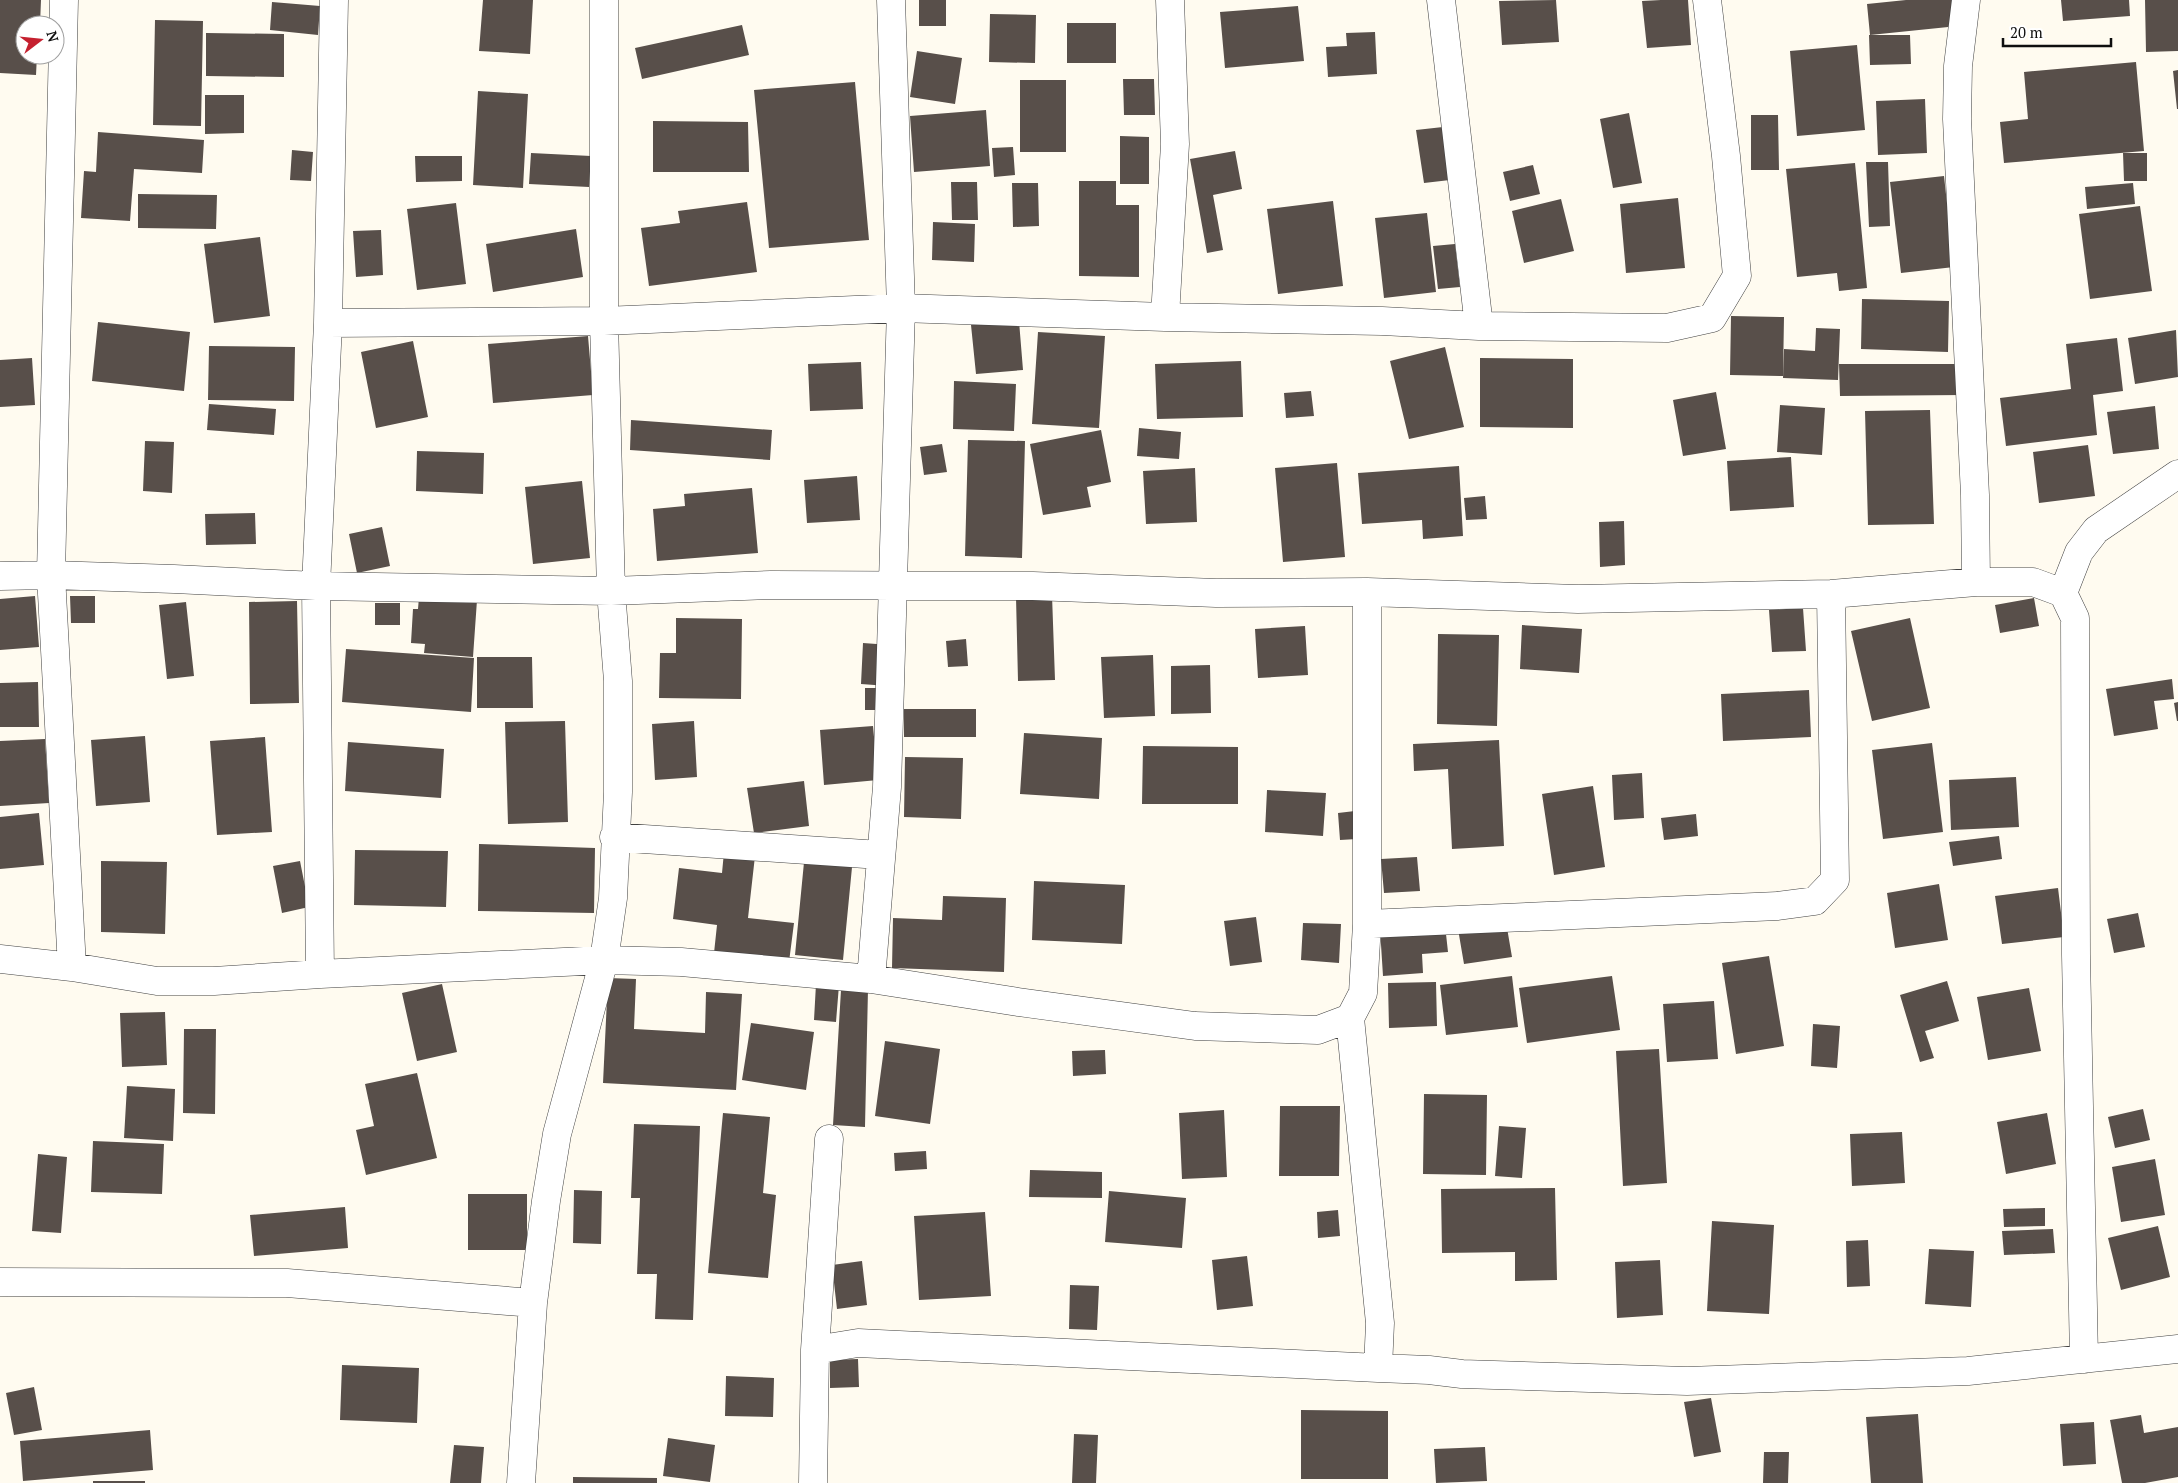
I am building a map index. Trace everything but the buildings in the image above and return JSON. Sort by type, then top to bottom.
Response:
[{"type":"street","points":[[64,0],[52,575],[72,967]]},
{"type":"street","points":[[320,974],[316,586],[328,323],[334,0]]},
{"type":"street","points":[[521,1483],[533,1302],[546,1201],[557,1134],[604,960],[613,898],[614,837],[618,792],[618,681],[611,591],[604,321],[604,0]]},
{"type":"street","points":[[870,979],[886,787],[901,308],[891,0]]},
{"type":"street","points":[[1165,317],[1175,144],[1170,0]]},
{"type":"street","points":[[1441,0],[1478,326]]},
{"type":"street","points":[[328,323],[604,321],[901,308],[1165,317],[1382,321],[1478,326],[1667,328],[1712,318],[1737,276],[1726,156],[1708,0]]},
{"type":"street","points":[[1966,0],[1958,66],[1957,120],[1974,495],[1976,582]]},
{"type":"street","points":[[2063,593],[2079,552],[2096,530],[2178,474]]},
{"type":"street","points":[[0,576],[52,575],[316,586],[611,591],[771,585],[1033,586],[1216,593],[1368,592],[1578,599],[1831,594],[1976,582],[2034,582],[2063,593],[2075,618],[2076,955],[2084,1358]]},
{"type":"street","points":[[1368,592],[1367,924],[1364,993],[1350,1018],[1380,1323],[1378,1368]]},
{"type":"street","points":[[1367,924],[1778,906],[1815,901],[1836,880],[1831,594]]},
{"type":"street","points":[[614,837],[880,855]]},
{"type":"street","points":[[0,959],[72,967],[156,980],[214,981],[604,960],[681,962],[870,979],[1018,1002],[1195,1026],[1318,1030],[1350,1018]]},
{"type":"street","points":[[813,1483],[815,1350],[829,1139]]},
{"type":"street","points":[[0,1282],[287,1283],[533,1302]]},
{"type":"street","points":[[815,1350],[858,1343],[1429,1370],[1462,1374],[1687,1381],[1968,1371],[2178,1349]]}]
